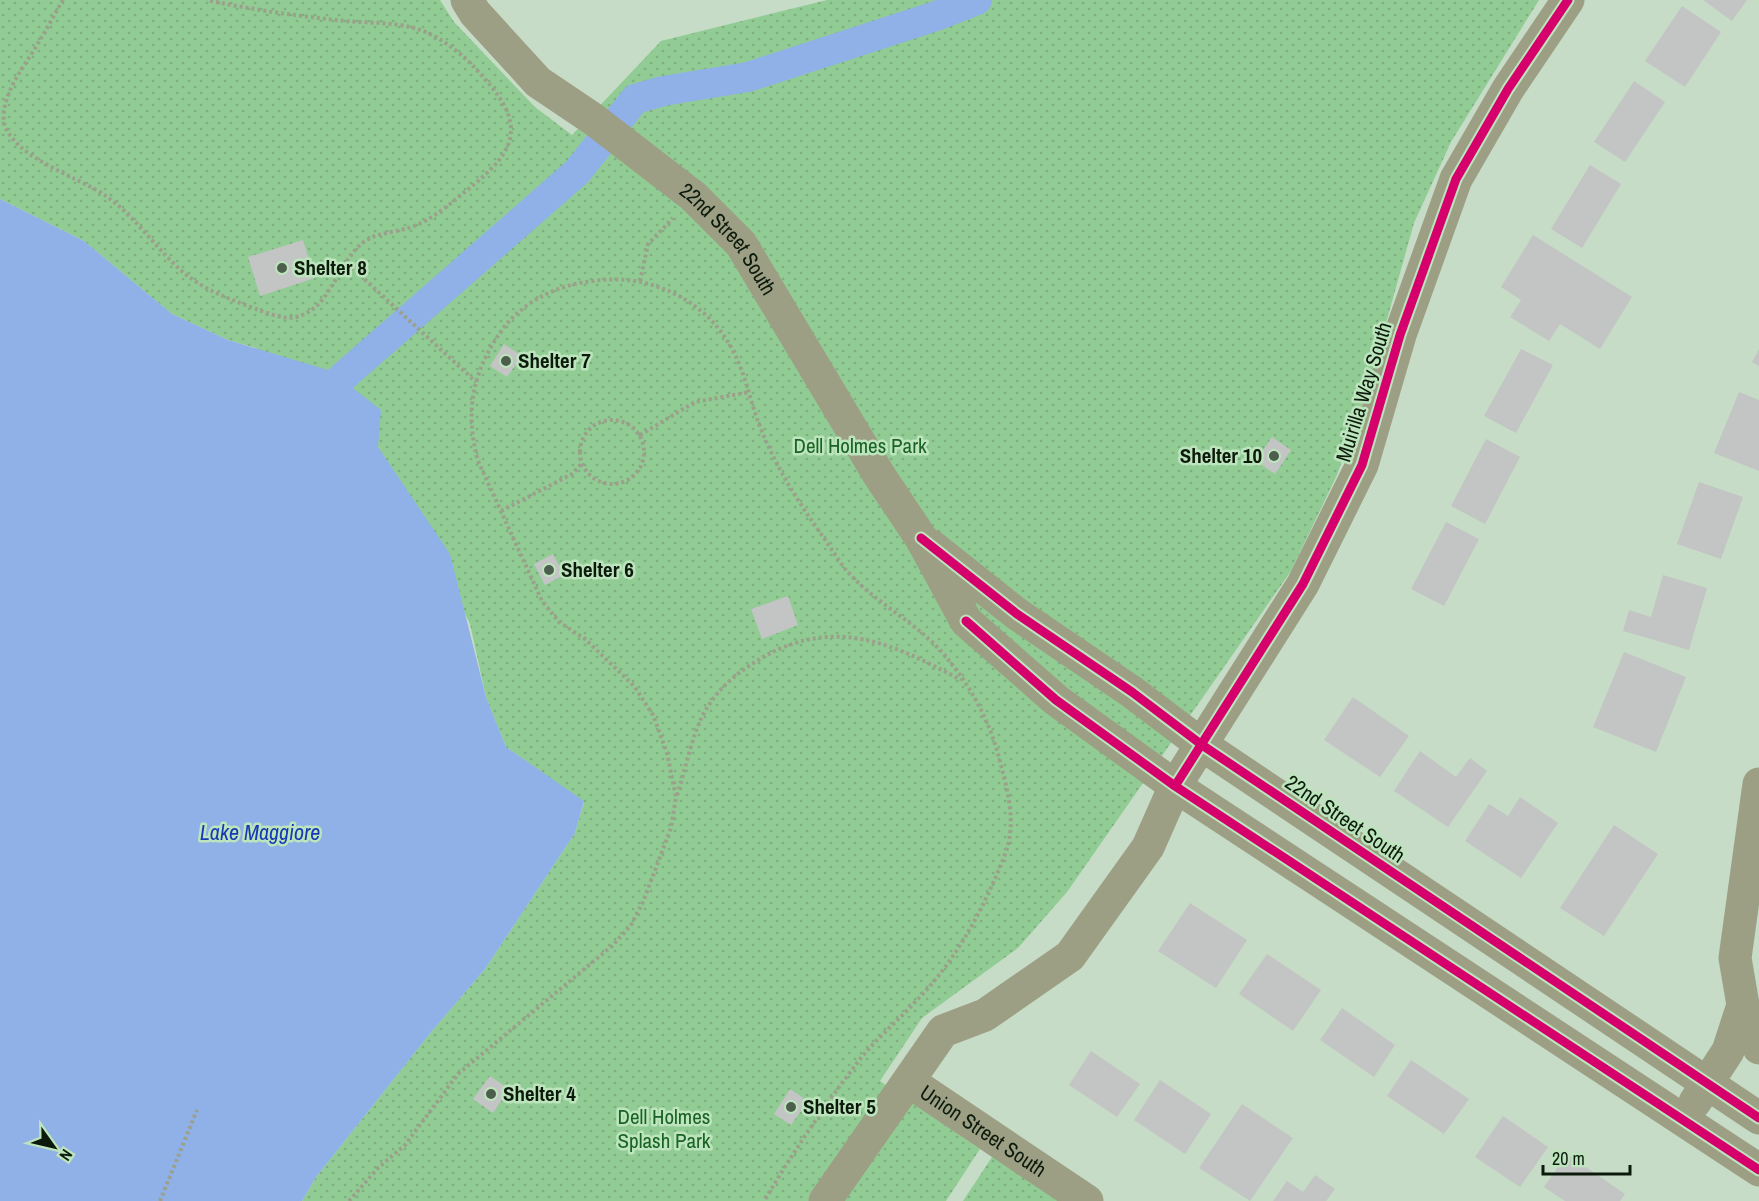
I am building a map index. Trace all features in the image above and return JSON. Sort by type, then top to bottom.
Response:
[{"type":"street","name":"22nd Street South","points":[[467,0],[475,13],[538,82],[593,119],[693,196],[741,244],[879,475],[921,538],[966,621],[1056,700],[1175,786],[1684,1118],[1759,1170]]},
{"type":"street","name":"Muirilla Way South","points":[[825,1201],[910,1082],[943,1031],[986,1015],[1070,956],[1148,847],[1175,786],[1304,584],[1362,465],[1400,335],[1456,179],[1508,89],[1568,0]]},
{"type":"street","name":"22nd Street South","points":[[921,538],[1017,614],[1132,692],[1202,745],[1759,1118]]},
{"type":"street","points":[[1759,784],[1735,958],[1743,1005],[1759,1048]]},
{"type":"street","points":[[1684,1118],[1728,1051],[1743,1005]]},
{"type":"street","name":"Union Street South","points":[[910,1082],[1087,1201]]},
{"type":"path","points":[[63,0],[10,86],[3,120],[9,136],[21,148],[105,195],[133,218],[185,274],[225,298],[275,315],[294,318],[309,312],[322,299],[347,263],[369,238],[412,227],[434,216],[492,170],[505,155],[511,137],[510,117],[500,96],[454,48],[413,28],[302,16],[207,0]]},
{"type":"path","points":[[640,281],[648,244],[693,196]]},
{"type":"path","points":[[347,263],[476,382]]},
{"type":"path","points":[[676,797],[668,753],[653,715],[634,686],[610,661],[585,639],[559,622],[542,601],[477,461],[471,437],[470,410],[476,382],[493,343],[508,322],[528,304],[552,291],[579,283],[606,279],[640,281],[662,287],[701,311],[719,329],[734,352],[750,392],[760,427],[780,470],[801,506],[848,572],[939,649],[977,697],[995,737],[1005,782],[1011,834],[977,919],[950,960],[919,1000],[883,1032],[861,1058],[808,1131],[764,1201]]},
{"type":"path","points":[[640,435],[695,402],[750,392]]},
{"type":"path","points":[[615,419],[633,427],[640,435],[644,444],[642,465],[628,480],[618,484],[596,480],[587,474],[581,464],[581,441],[595,424],[615,419]]},
{"type":"path","points":[[501,511],[572,474],[581,464]]},
{"type":"path","points":[[349,1201],[378,1168],[405,1145],[458,1074],[612,946],[631,925],[644,902],[671,828],[676,797],[708,705],[744,668],[771,653],[821,636],[848,637],[895,646],[964,681]]},
{"type":"path","points":[[160,1201],[196,1110]]},
{"type":"green space","name":"Dell Holmes Park","points":[[0,0],[440,0],[454,22],[535,107],[572,135],[661,41],[827,0],[1539,0],[1451,142],[1414,223],[1367,391],[1337,475],[1291,571],[1067,892],[1018,948],[922,1018],[880,1081],[980,1149],[946,1201],[302,1201],[316,1177],[432,1031],[485,969],[575,833],[584,802],[506,747],[486,697],[470,624],[404,488],[378,447],[256,348],[228,340],[172,314],[84,241],[0,199]]},
{"type":"green space","points":[[991,1151],[1067,1201],[963,1201],[992,1157]]},
{"type":"water","name":"Lake Maggiore","points":[[0,199],[84,241],[172,314],[228,340],[331,371],[381,410],[378,447],[450,554],[486,697],[506,747],[584,801],[575,833],[485,969],[432,1031],[316,1177],[302,1201],[0,1201]]},
{"type":"building","points":[[1703,0],[1747,0],[1732,21]]},
{"type":"building","points":[[1682,6],[1721,32],[1685,87],[1645,61]]},
{"type":"building","points":[[1634,81],[1665,102],[1625,162],[1594,142]]},
{"type":"building","points":[[1590,165],[1621,184],[1582,248],[1551,229]]},
{"type":"building","points":[[1533,235],[1632,297],[1600,349],[1560,324],[1549,341],[1510,317],[1521,300],[1501,287]]},
{"type":"building","name":"Shelter 8","points":[[303,240],[315,278],[260,296],[248,257]]},
{"type":"building","name":"Shelter 7","points":[[504,344],[522,356],[507,377],[490,366]]},
{"type":"building","points":[[1521,349],[1553,365],[1516,433],[1484,416]]},
{"type":"building","points":[[1759,349],[1759,366],[1752,362]]},
{"type":"building","points":[[1739,392],[1759,400],[1759,471],[1714,453]]},
{"type":"building","name":"Shelter 10","points":[[1272,437],[1291,450],[1275,474],[1256,461]]},
{"type":"building","points":[[1486,439],[1520,457],[1485,524],[1451,506]]},
{"type":"building","points":[[1699,482],[1743,497],[1721,559],[1677,544]]},
{"type":"building","points":[[1446,522],[1479,539],[1444,606],[1411,589]]},
{"type":"building","name":"Shelter 6","points":[[553,554],[564,575],[545,585],[534,564]]},
{"type":"building","points":[[1663,575],[1707,588],[1689,650],[1623,631],[1629,610],[1651,617]]},
{"type":"building","points":[[788,596],[798,625],[762,639],[751,609]]},
{"type":"building","points":[[1624,652],[1686,677],[1656,752],[1593,727]]},
{"type":"building","points":[[1353,697],[1409,736],[1380,777],[1324,740]]},
{"type":"building","points":[[1420,751],[1456,777],[1470,758],[1487,771],[1448,827],[1394,791]]},
{"type":"building","points":[[1520,797],[1558,823],[1521,878],[1465,841],[1489,804],[1508,816]]},
{"type":"building","points":[[1614,825],[1658,854],[1604,936],[1560,908]]},
{"type":"building","points":[[1190,903],[1247,940],[1216,988],[1158,951]]},
{"type":"building","points":[[1267,954],[1321,990],[1293,1031],[1239,994]]},
{"type":"building","points":[[1342,1008],[1395,1045],[1374,1077],[1320,1040]]},
{"type":"building","points":[[1091,1051],[1140,1084],[1117,1117],[1069,1085]]},
{"type":"building","points":[[1411,1060],[1469,1099],[1444,1134],[1387,1096]]},
{"type":"building","name":"Shelter 4","points":[[490,1076],[509,1089],[493,1113],[473,1099]]},
{"type":"building","points":[[1160,1080],[1211,1114],[1185,1154],[1134,1120]]},
{"type":"building","name":"Shelter 5","points":[[790,1089],[808,1101],[791,1125],[774,1114]]},
{"type":"building","points":[[1242,1104],[1293,1138],[1250,1201],[1199,1168]]},
{"type":"building","points":[[1503,1116],[1548,1147],[1520,1187],[1475,1157]]},
{"type":"building","points":[[1567,1154],[1625,1194],[1620,1201],[1565,1201],[1544,1187]]},
{"type":"building","points":[[1315,1175],[1335,1189],[1326,1201],[1273,1201],[1287,1181],[1303,1192]]},
{"type":"waterway","points":[[337,382],[577,172],[635,99],[663,91],[748,77],[936,16],[977,0]]},
{"type":"cycle path","points":[[1175,786],[1303,584],[1362,465],[1400,335],[1456,179],[1508,89],[1568,0]]},
{"type":"cycle path","points":[[921,538],[1017,614],[1132,692],[1202,745],[1759,1118]]},
{"type":"cycle path","points":[[966,621],[1056,700],[1175,786],[1759,1170]]},
{"type":"place","name":"Shelter 8","points":[[282,268]]},
{"type":"place","name":"Shelter 7","points":[[506,361]]},
{"type":"place","name":"Shelter 10","points":[[1274,456]]},
{"type":"place","name":"Shelter 6","points":[[549,570]]},
{"type":"place","name":"Shelter 4","points":[[491,1094]]},
{"type":"place","name":"Shelter 5","points":[[791,1107]]},
{"type":"park label","name":"Dell Holmes Splash Park","points":[[664,1129]]}]
